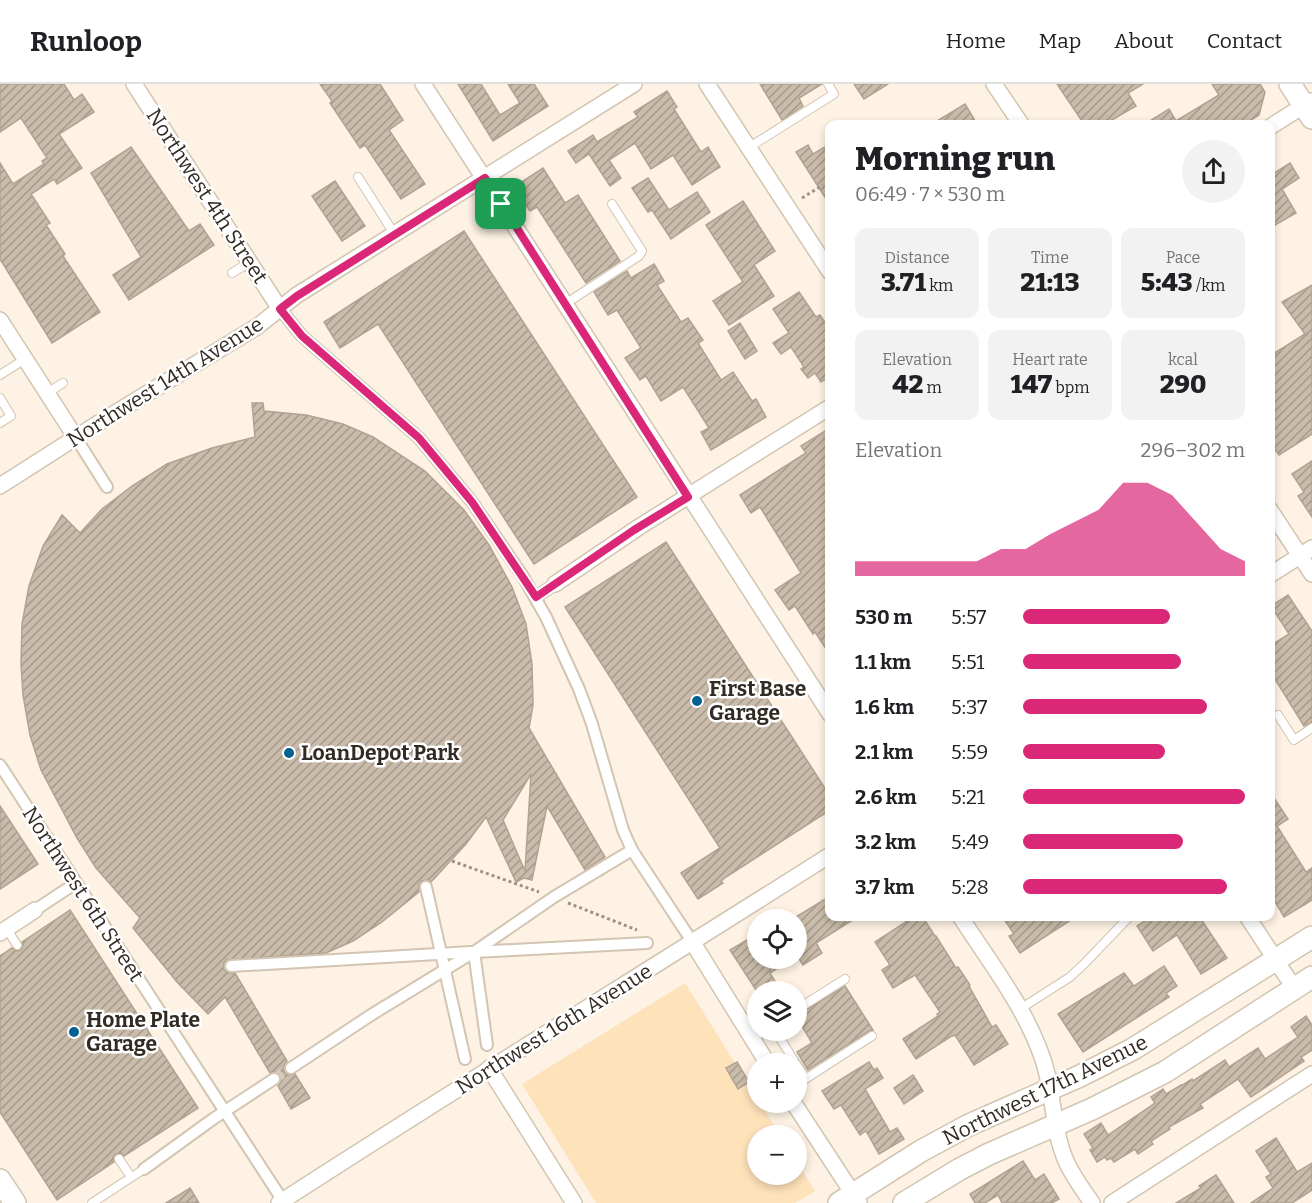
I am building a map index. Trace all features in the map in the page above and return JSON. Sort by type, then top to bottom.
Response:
[{"type":"main road","points":[[1290,84],[1309,108]]},
{"type":"main road","name":"Northwest 17th Avenue","points":[[850,1200],[921,1151],[969,1125],[1051,1089],[1133,1049],[1312,937]]},
{"type":"main road","name":"Northwest 17th Avenue","points":[[904,1203],[970,1164],[1092,1109],[1165,1072],[1312,977]]},
{"type":"main road","points":[[0,1180],[15,1203]]},
{"type":"street","name":"Northwest 4th Street","points":[[134,84],[280,309]]},
{"type":"street","points":[[423,84],[825,706]]},
{"type":"street","name":"Northwest 14th Avenue","points":[[0,486],[258,326],[297,296],[634,84]]},
{"type":"street","points":[[707,84],[825,264]]},
{"type":"street","points":[[994,84],[1018,120]]},
{"type":"street","points":[[1275,125],[1309,108]]},
{"type":"street","points":[[280,309],[302,336],[419,438],[472,502],[536,597],[579,689],[592,724],[622,830],[632,850],[747,1031]]},
{"type":"street","points":[[0,320],[107,487]]},
{"type":"street","points":[[536,597],[688,497],[825,411]]},
{"type":"street","points":[[1275,516],[1306,552],[1312,574]]},
{"type":"street","points":[[1275,571],[1306,552]]},
{"type":"street","name":"Northwest 6th Street","points":[[0,765],[282,1202]]},
{"type":"street","points":[[291,1068],[474,952],[554,897],[632,850]]},
{"type":"street","name":"Northwest 16th Avenue","points":[[282,1202],[489,1068],[693,943],[825,858]]},
{"type":"street","points":[[3,931],[76,883]]},
{"type":"street","points":[[426,887],[465,1059]]},
{"type":"street","points":[[963,921],[1020,1010],[1042,1056],[1065,1158],[1092,1203]]},
{"type":"street","points":[[1250,921],[1294,988]]},
{"type":"street","points":[[231,966],[647,943]]},
{"type":"street","points":[[474,952],[487,1045]]},
{"type":"street","points":[[489,1068],[574,1203]]},
{"type":"street","points":[[1112,1203],[1312,1074]]},
{"type":"street","points":[[144,1169],[274,1079]]},
{"type":"street","points":[[799,1113],[850,1200]]},
{"type":"lane","points":[[748,148],[834,94],[828,84]]},
{"type":"lane","points":[[358,177],[394,235]]},
{"type":"lane","points":[[565,304],[639,256],[642,251],[612,204]]},
{"type":"lane","points":[[232,273],[250,262]]},
{"type":"lane","points":[[0,375],[25,359]]},
{"type":"lane","points":[[47,393],[63,383]]},
{"type":"lane","points":[[0,398],[11,416],[0,423]]},
{"type":"lane","points":[[1278,715],[1294,740],[1312,728]]},
{"type":"lane","points":[[1020,1010],[1070,977],[1125,921]]},
{"type":"lane","points":[[3,931],[17,945]]},
{"type":"lane","points":[[807,1004],[845,979]]},
{"type":"lane","points":[[807,1077],[872,1036]]},
{"type":"lane","points":[[119,1159],[131,1177]]},
{"type":"lane","points":[[92,1203],[144,1169]]},
{"type":"path","points":[[802,198],[823,185]]},
{"type":"shaded area","points":[[685,983],[735,1063],[726,1069],[738,1088],[747,1083],[747,1113],[766,1113],[774,1125],[747,1125],[747,1185],[807,1185],[807,1178],[815,1191],[795,1203],[596,1203],[522,1084]]},
{"type":"building","points":[[0,84],[64,84],[74,100],[82,94],[94,112],[59,134],[82,168],[57,184],[54,179],[31,194],[50,223],[46,225],[65,254],[63,256],[100,312],[52,343],[0,259],[0,163],[13,184],[44,164],[42,161],[47,158],[21,118],[0,132]]},
{"type":"building","points":[[320,84],[380,84],[403,120],[389,130],[425,184],[401,199],[365,145],[360,148]]},
{"type":"building","points":[[458,84],[481,84],[500,115],[520,103],[508,84],[534,84],[548,106],[493,141]]},
{"type":"building","points":[[760,84],[822,84],[799,98],[803,106],[782,120]]},
{"type":"building","points":[[854,84],[888,84],[864,99]]},
{"type":"building","points":[[1057,84],[1143,84],[1128,93],[1136,106],[1112,120],[1081,120]]},
{"type":"building","points":[[1212,84],[1260,84],[1265,92],[1259,115],[1251,120],[1178,120],[1219,95]]},
{"type":"building","points":[[667,91],[677,107],[674,109],[701,152],[708,147],[720,167],[692,185],[673,155],[651,169],[635,143],[609,160],[621,178],[610,186],[589,154],[576,163],[568,151],[593,135],[597,142],[638,117],[634,112]]},
{"type":"building","points":[[965,104],[975,120],[939,120]]},
{"type":"building","points":[[1169,109],[1175,120],[1151,120]]},
{"type":"building","points":[[808,145],[813,154],[825,147],[825,197],[796,152]]},
{"type":"building","points":[[131,147],[189,231],[200,224],[214,245],[129,300],[113,275],[141,257],[91,173]]},
{"type":"building","points":[[1290,163],[1299,178],[1282,189],[1296,213],[1275,225],[1275,173]]},
{"type":"building","points":[[543,168],[565,203],[578,195],[620,261],[586,283],[537,207],[530,211],[514,187]]},
{"type":"building","points":[[648,178],[669,210],[697,192],[710,212],[671,239],[652,210],[648,212],[632,188]]},
{"type":"building","points":[[335,181],[365,226],[342,241],[312,196]]},
{"type":"building","points":[[743,201],[775,251],[754,265],[774,296],[729,325],[713,301],[743,282],[706,225]]},
{"type":"building","points":[[464,231],[637,497],[534,564],[378,324],[340,348],[324,322]]},
{"type":"building","points":[[654,264],[664,281],[657,285],[681,322],[688,318],[703,340],[698,343],[721,380],[733,372],[752,401],[756,399],[766,417],[711,450],[701,432],[709,428],[683,387],[661,401],[646,376],[640,380],[625,358],[641,348],[617,310],[608,315],[594,292],[627,271],[631,278]]},
{"type":"building","points":[[1312,285],[1312,434],[1279,455],[1275,449],[1275,353],[1305,334],[1282,302]]},
{"type":"building","points":[[799,292],[816,317],[820,315],[825,322],[825,379],[821,382],[815,373],[808,378],[801,369],[804,367],[791,347],[781,354],[773,343],[789,333],[773,309]]},
{"type":"building","points":[[740,323],[757,351],[745,359],[728,331]]},
{"type":"building","name":"LoanDepot Park","points":[[252,403],[263,403],[264,411],[306,415],[343,424],[373,437],[425,471],[464,510],[489,545],[512,587],[526,624],[532,664],[533,705],[529,728],[605,857],[585,870],[547,806],[532,880],[524,878],[516,882],[486,817],[466,844],[431,882],[421,881],[419,892],[382,922],[353,941],[326,953],[226,960],[224,970],[228,973],[235,973],[287,1061],[284,1065],[284,1072],[288,1075],[295,1074],[310,1098],[291,1109],[278,1086],[281,1082],[281,1075],[277,1072],[270,1073],[225,997],[208,1014],[177,982],[133,928],[140,918],[96,868],[77,838],[41,770],[30,735],[23,695],[21,663],[22,624],[29,586],[43,546],[62,515],[80,533],[102,509],[132,486],[167,464],[212,448],[255,437]],"holes":[[[531,774],[525,871],[503,820]]]},
{"type":"building","points":[[825,431],[825,647],[815,632],[813,634],[795,606],[789,610],[775,590],[801,573],[760,507],[751,513],[740,495],[806,453],[801,446]]},
{"type":"building","points":[[1312,461],[1312,517],[1298,496],[1304,492],[1292,474]]},
{"type":"building","name":"First Base Garage","points":[[666,542],[825,788],[825,813],[726,877],[721,881],[723,883],[698,899],[681,873],[720,848],[565,607]]},
{"type":"building","points":[[1288,595],[1312,631],[1312,722],[1304,726],[1275,679],[1275,643],[1289,634],[1275,612],[1275,603]]},
{"type":"building","points":[[1275,800],[1288,819],[1277,826],[1306,872],[1312,868],[1312,900],[1284,917],[1275,902]]},
{"type":"building","points":[[0,806],[38,864],[0,889]]},
{"type":"building","points":[[825,899],[825,921],[851,921],[816,943],[822,953],[807,962],[807,910]]},
{"type":"building","name":"Home Plate Garage","points":[[70,910],[198,1108],[124,1156],[121,1153],[116,1154],[113,1157],[114,1162],[57,1200],[0,1112],[0,956],[12,948],[17,951],[21,950],[22,942]]},
{"type":"building","points":[[907,921],[925,921],[970,985],[992,1027],[996,1025],[1008,1044],[974,1065],[955,1035],[916,1059],[903,1039],[938,1016],[940,1012],[915,975],[893,988],[882,970],[890,965],[875,942]]},
{"type":"building","points":[[1005,921],[1069,921],[1020,953],[1009,936],[1014,934]]},
{"type":"building","points":[[1144,921],[1202,921],[1227,958],[1201,974],[1177,935],[1153,951],[1137,926]]},
{"type":"building","points":[[747,940],[747,969],[776,969],[770,973],[775,981],[750,981],[730,950]]},
{"type":"building","points":[[1164,966],[1177,986],[1166,993],[1169,997],[1083,1052],[1058,1014],[1124,973],[1134,986]]},
{"type":"building","points":[[845,986],[873,1030],[808,1070],[807,1053],[797,1052],[812,1043],[807,1035],[807,1009]]},
{"type":"building","points":[[1306,1016],[1312,1025],[1312,1050],[1301,1057],[1304,1061],[1251,1097],[1238,1079],[1200,1104],[1203,1108],[1169,1127],[1170,1129],[1151,1141],[1153,1144],[1138,1154],[1135,1149],[1114,1162],[1111,1158],[1107,1160],[1105,1157],[1097,1162],[1090,1150],[1093,1148],[1084,1134],[1101,1123],[1108,1135],[1155,1103],[1151,1097],[1163,1089],[1166,1094],[1192,1079],[1193,1081],[1225,1060],[1229,1067],[1258,1048],[1265,1059],[1298,1037],[1291,1027]]},
{"type":"building","points":[[737,1062],[747,1079],[747,1083],[738,1089],[726,1068]]},
{"type":"building","points":[[869,1062],[874,1070],[877,1068],[883,1078],[865,1089],[890,1132],[897,1128],[904,1139],[879,1154],[866,1131],[860,1135],[841,1105],[834,1109],[822,1091]]},
{"type":"building","points":[[913,1075],[923,1091],[904,1104],[894,1088]]},
{"type":"building","points":[[1276,1138],[1297,1172],[1312,1163],[1312,1190],[1292,1203],[1251,1203],[1273,1188],[1266,1177],[1271,1174],[1256,1151]]},
{"type":"building","points":[[1023,1161],[1035,1180],[1044,1174],[1059,1199],[1052,1203],[1002,1203],[998,1195],[985,1203],[975,1203],[970,1194]]},
{"type":"building","points":[[1216,1175],[1234,1203],[1176,1203],[1201,1188],[1199,1186]]},
{"type":"building","points":[[190,1188],[199,1203],[166,1203]]},
{"type":"tunnel","points":[[274,1079],[291,1068]]},
{"type":"place","name":"First Base Garage","points":[[697,701]]},
{"type":"place","name":"LoanDepot Park","points":[[289,753]]},
{"type":"place","name":"Home Plate Garage","points":[[74,1032]]},
{"type":"route","points":[[485,178],[501,204],[688,497],[634,530],[536,597],[472,502],[419,438],[302,336],[280,309],[297,296],[485,178]]}]
